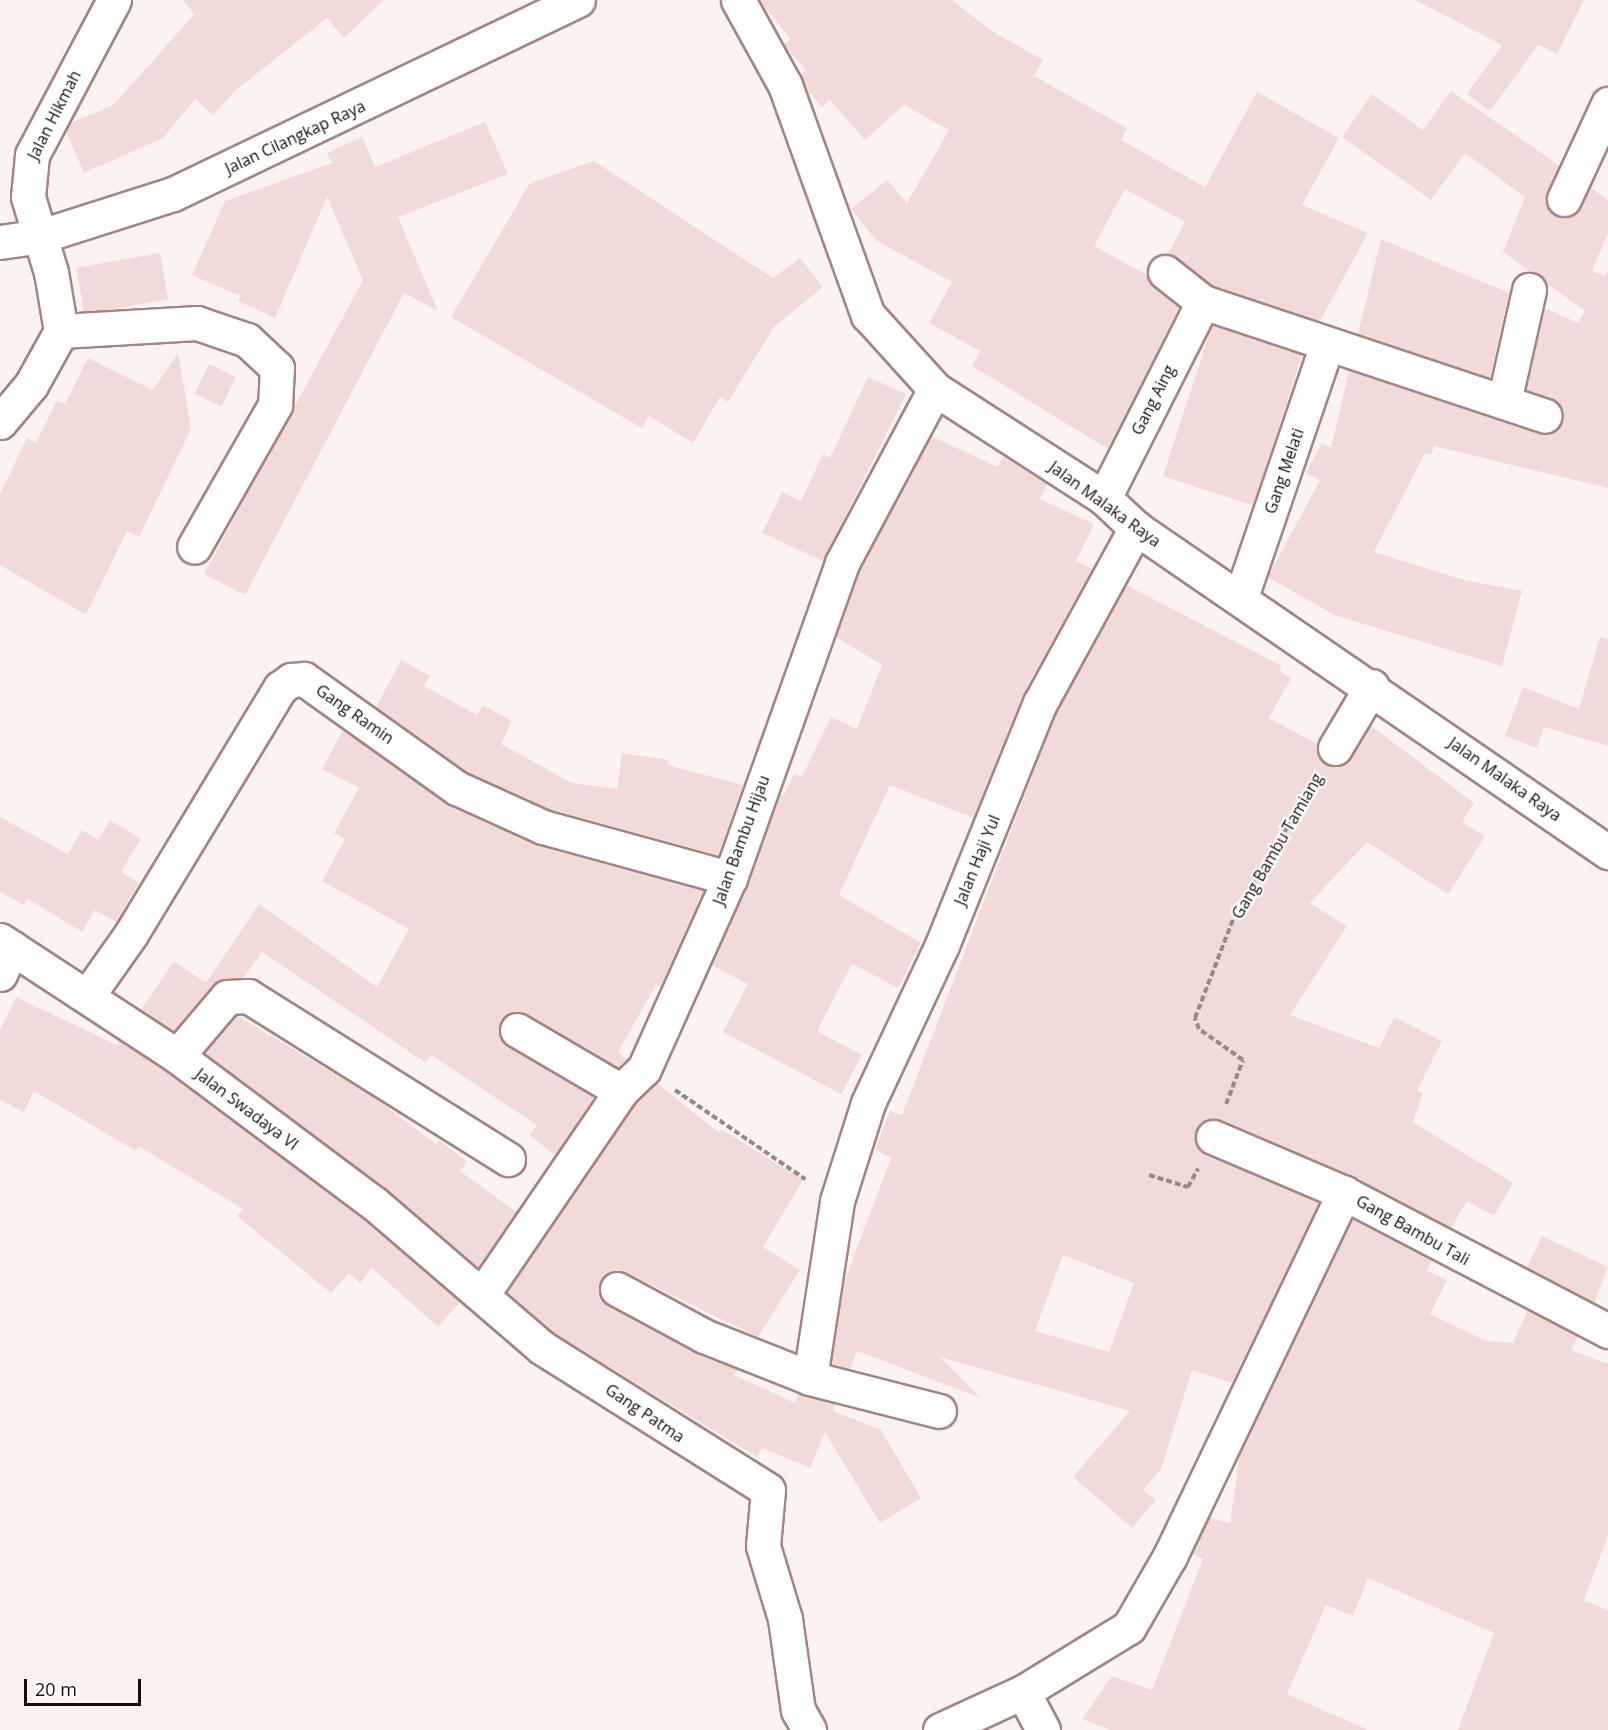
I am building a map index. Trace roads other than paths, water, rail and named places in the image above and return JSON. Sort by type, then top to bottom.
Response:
[{"type":"street","name":"Jalan Hikmah","points":[[62,331],[40,236],[28,196],[32,154],[114,0]]},
{"type":"street","name":"Jalan Cilangkap Raya","points":[[0,242],[40,236],[173,194],[578,0]]},
{"type":"street","name":"Jalan Malaka Raya","points":[[738,0],[785,85],[868,315],[935,389],[1104,498],[1136,528],[1372,686],[1608,852]]},
{"type":"street","points":[[1564,199],[1608,104]]},
{"type":"street","points":[[1165,272],[1203,302],[1545,416]]},
{"type":"street","points":[[1504,402],[1529,290]]},
{"type":"street","name":"Gang Aing","points":[[1104,498],[1203,302]]},
{"type":"street","points":[[0,422],[32,385],[62,331],[197,323],[247,340],[277,368],[275,405],[194,547]]},
{"type":"street","name":"Gang Melati","points":[[1241,597],[1327,345]]},
{"type":"street","name":"Jalan Bambu Hijau","points":[[482,1295],[633,1080],[730,878],[842,563],[935,389]]},
{"type":"street","name":"Jalan Haji Yul","points":[[810,1378],[837,1201],[868,1103],[942,945],[1040,703],[1136,528]]},
{"type":"street","name":"Gang Ramin","points":[[88,994],[131,934],[280,688],[291,680],[304,679],[457,788],[543,827],[730,878]]},
{"type":"street","points":[[1335,748],[1372,686]]},
{"type":"street","name":"Jalan Swadaya VI","points":[[4,954],[88,994],[177,1056],[375,1204],[482,1295]]},
{"type":"street","points":[[177,1056],[227,997],[248,996],[508,1160]]},
{"type":"street","points":[[517,1030],[633,1080]]},
{"type":"street","name":"Gang Bambu Tali","points":[[1213,1137],[1344,1192],[1608,1331]]},
{"type":"street","points":[[940,1730],[1023,1692],[1129,1627],[1170,1556],[1344,1192]]},
{"type":"street","points":[[617,1289],[704,1336],[810,1378],[939,1411]]},
{"type":"street","name":"Gang Patma","points":[[482,1295],[541,1347],[768,1490],[763,1546],[785,1619],[798,1710],[809,1730]]},
{"type":"street","points":[[1023,1692],[1043,1730]]}]
